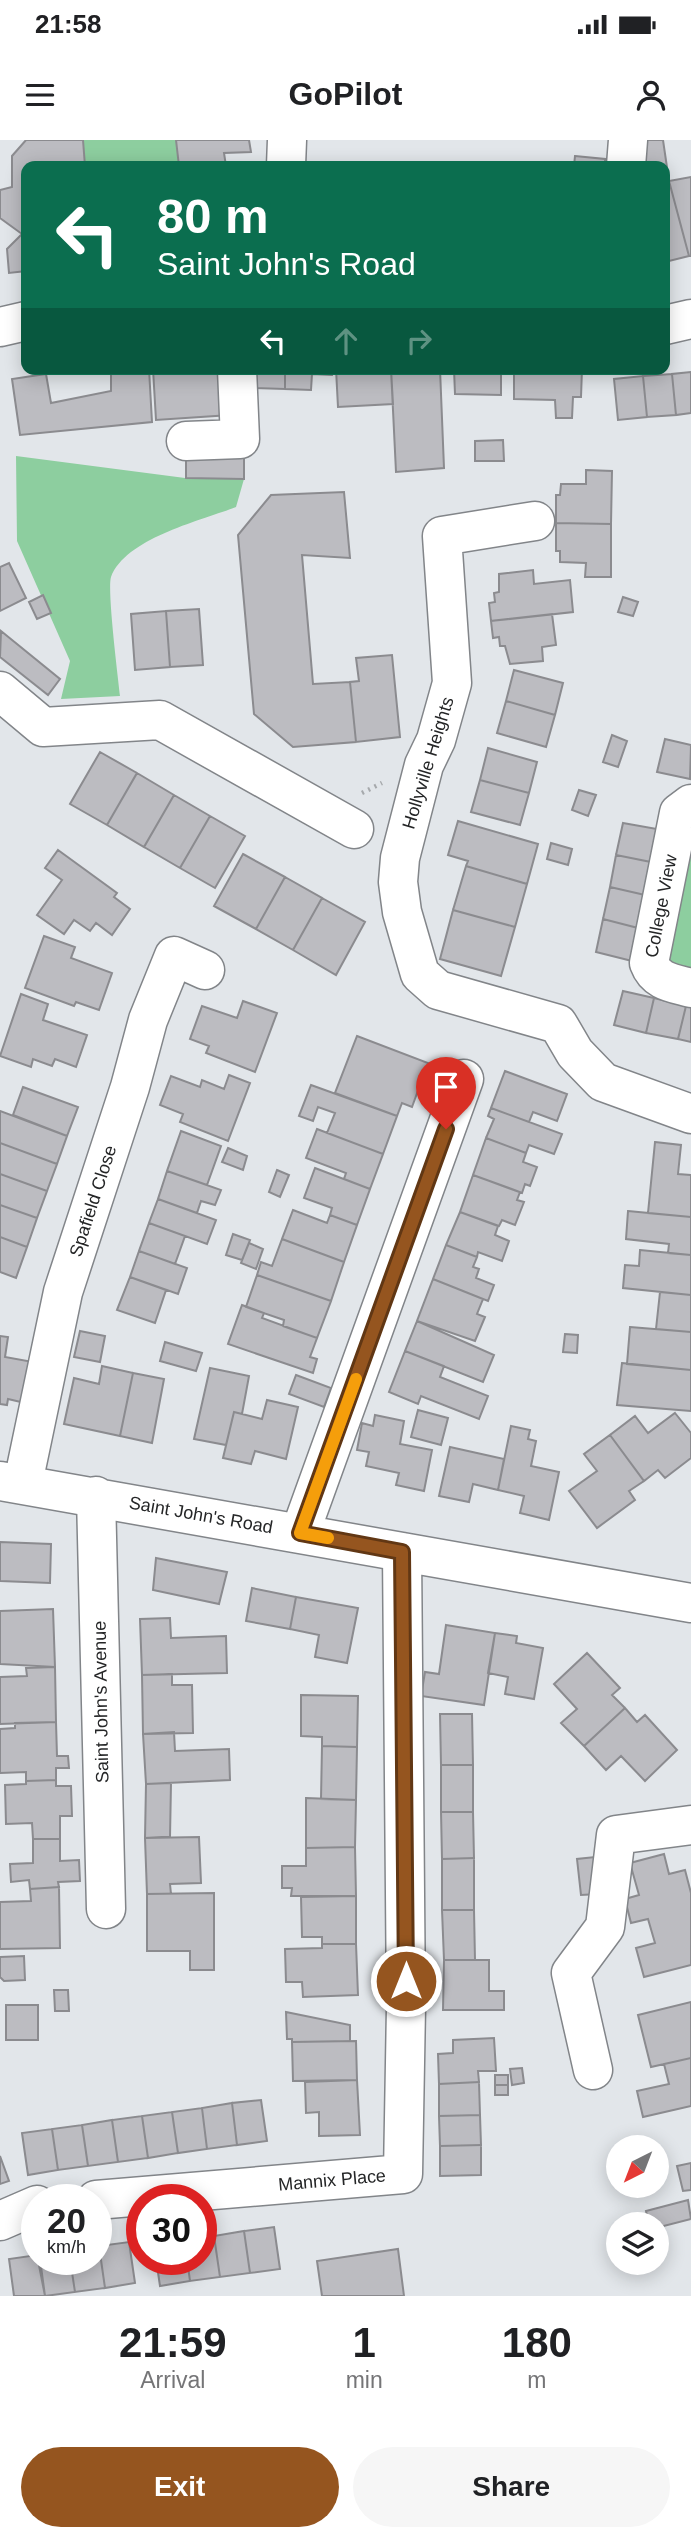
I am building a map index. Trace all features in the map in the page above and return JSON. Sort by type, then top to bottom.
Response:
[{"type":"street","points":[[286,161],[287,140]]},
{"type":"street","points":[[626,161],[628,140]]},
{"type":"street","points":[[670,324],[691,319]]},
{"type":"street","points":[[186,441],[240,439],[237,375]]},
{"type":"street","name":"Hollyville Heights","points":[[536,521],[442,536],[452,683],[436,740],[424,765],[400,858],[398,883],[402,912],[419,974],[439,990],[558,1024],[575,1053],[603,1082],[691,1114]]},
{"type":"street","points":[[0,691],[43,727],[160,720],[354,829]]},
{"type":"street","name":"College View","points":[[691,804],[679,813],[649,963],[653,973],[661,980],[691,988]]},
{"type":"street","name":"Spafield Close","points":[[12,1482],[63,1292],[130,1087],[148,1020],[174,956],[205,970]]},
{"type":"street","points":[[300,1533],[464,1079]]},
{"type":"street","name":"Saint John's Road","points":[[12,1482],[691,1603]]},
{"type":"street","name":"Saint John's Avenue","points":[[96,1496],[106,1909]]},
{"type":"street","name":"Mannix Place","points":[[112,2199],[403,2174],[406,2007],[402,1552]]},
{"type":"street","points":[[593,2070],[571,1973],[605,1927],[616,1835],[691,1825]]},
{"type":"street","points":[[0,2221],[21,2212]]},
{"type":"green space","points":[[83,140],[176,140],[178,161],[85,161]]},
{"type":"green space","points":[[16,456],[185,478],[244,479],[236,507],[148,541],[119,563],[111,577],[120,696],[61,699],[70,661],[17,541]]},
{"type":"green space","points":[[691,829],[691,972],[663,957]]},
{"type":"building","points":[[26,140],[83,140],[85,161],[21,161],[21,233],[0,218],[0,190],[12,187],[12,156]]},
{"type":"building","points":[[176,140],[249,140],[251,152],[224,153],[225,161],[178,161]]},
{"type":"building","points":[[638,140],[663,140],[666,161],[636,161]]},
{"type":"building","points":[[575,156],[605,159],[605,161],[574,161]]},
{"type":"building","points":[[691,177],[691,256],[689,256],[670,181]]},
{"type":"building","points":[[670,185],[689,256],[670,261]]},
{"type":"building","points":[[21,235],[21,272],[9,273],[7,249]]},
{"type":"building","points":[[691,372],[691,413],[676,415],[672,374]]},
{"type":"building","points":[[670,374],[676,415],[647,417],[643,376]]},
{"type":"building","points":[[46,375],[51,403],[111,391],[111,375],[149,375],[152,422],[20,435],[12,379]]},
{"type":"building","points":[[153,375],[227,375],[230,415],[156,420]]},
{"type":"building","points":[[254,375],[285,375],[285,389],[254,388]]},
{"type":"building","points":[[285,375],[312,375],[311,390],[285,389]]},
{"type":"building","points":[[336,375],[391,375],[393,404],[338,407]]},
{"type":"building","points":[[391,375],[440,375],[444,468],[396,472]]},
{"type":"building","points":[[454,375],[501,375],[501,395],[455,394]]},
{"type":"building","points":[[514,375],[582,375],[581,397],[573,397],[572,418],[556,418],[555,400],[514,399]]},
{"type":"building","points":[[643,376],[647,417],[618,420],[614,379]]},
{"type":"building","points":[[503,440],[504,461],[475,461],[475,441]]},
{"type":"building","points":[[186,455],[244,455],[244,479],[186,478]]},
{"type":"building","points":[[586,470],[612,471],[611,524],[556,523],[556,495],[560,495],[561,484],[586,484]]},
{"type":"building","points":[[344,492],[350,558],[302,555],[313,684],[350,682],[356,742],[293,747],[254,714],[238,535],[271,495]]},
{"type":"building","points":[[556,523],[611,524],[611,577],[585,577],[586,563],[560,562],[560,551],[556,551]]},
{"type":"building","points":[[9,563],[26,598],[0,611],[0,567]]},
{"type":"building","points":[[533,570],[534,584],[570,580],[573,612],[491,621],[489,603],[495,602],[494,593],[499,592],[499,574]]},
{"type":"building","points":[[43,595],[51,613],[37,619],[29,602]]},
{"type":"building","points":[[623,597],[638,602],[633,616],[618,612]]},
{"type":"building","points":[[199,609],[203,665],[170,667],[166,611]]},
{"type":"building","points":[[166,611],[170,667],[135,670],[131,614]]},
{"type":"building","points":[[552,614],[556,645],[542,647],[543,661],[510,664],[505,646],[500,646],[499,637],[493,638],[491,621]]},
{"type":"building","points":[[1,631],[60,679],[48,695],[0,657]]},
{"type":"building","points":[[392,655],[400,737],[356,742],[350,682],[359,681],[356,658]]},
{"type":"building","points":[[514,670],[563,683],[555,715],[506,701]]},
{"type":"building","points":[[506,701],[555,715],[546,747],[497,733]]},
{"type":"building","points":[[612,735],[627,741],[618,767],[603,762]]},
{"type":"building","points":[[665,739],[691,745],[690,779],[657,772]]},
{"type":"building","points":[[488,748],[537,762],[529,793],[480,780]]},
{"type":"building","points":[[100,752],[137,773],[107,825],[70,804]]},
{"type":"building","points":[[137,773],[174,795],[144,847],[107,825]]},
{"type":"building","points":[[480,780],[529,793],[520,825],[471,812]]},
{"type":"building","points":[[579,790],[596,795],[588,816],[572,810]]},
{"type":"building","points":[[174,795],[210,816],[180,868],[144,847]]},
{"type":"building","points":[[210,816],[245,836],[215,888],[180,868]]},
{"type":"building","points":[[458,821],[538,844],[527,884],[466,866],[468,861],[448,855]]},
{"type":"building","points":[[623,823],[657,829],[651,862],[616,855]]},
{"type":"building","points":[[551,843],[572,849],[568,865],[547,859]]},
{"type":"building","points":[[58,850],[117,893],[114,897],[130,909],[112,935],[96,923],[90,931],[74,920],[64,934],[37,915],[62,880],[45,868]]},
{"type":"building","points":[[243,854],[285,877],[256,929],[214,906]]},
{"type":"building","points":[[616,855],[651,862],[645,895],[610,887]]},
{"type":"building","points":[[466,866],[527,884],[515,927],[453,910]]},
{"type":"building","points":[[285,877],[322,898],[293,950],[256,929]]},
{"type":"building","points":[[610,887],[645,895],[638,928],[603,919]]},
{"type":"building","points":[[322,898],[365,922],[336,975],[293,950]]},
{"type":"building","points":[[453,910],[515,927],[501,976],[440,959]]},
{"type":"building","points":[[603,919],[638,928],[632,961],[596,952]]},
{"type":"building","points":[[44,936],[75,947],[71,958],[112,973],[99,1010],[76,1002],[74,1006],[25,988]]},
{"type":"building","points":[[623,991],[654,998],[646,1033],[614,1025]]},
{"type":"building","points":[[21,994],[48,1004],[43,1020],[87,1035],[76,1067],[55,1059],[52,1066],[33,1059],[31,1067],[0,1056]]},
{"type":"building","points":[[654,998],[686,1006],[678,1039],[646,1033]]},
{"type":"building","points":[[243,1001],[277,1013],[255,1072],[206,1053],[209,1046],[190,1039],[202,1006],[237,1018]]},
{"type":"building","points":[[686,1006],[691,1007],[691,1042],[678,1039]]},
{"type":"building","points":[[357,1036],[428,1063],[412,1107],[402,1103],[397,1116],[335,1093]]},
{"type":"building","points":[[505,1071],[567,1094],[557,1121],[533,1112],[529,1122],[491,1108]]},
{"type":"building","points":[[229,1075],[250,1083],[228,1141],[180,1122],[183,1114],[160,1105],[171,1076],[200,1087],[202,1080],[224,1089]]},
{"type":"building","points":[[311,1085],[397,1116],[383,1154],[327,1133],[335,1113],[318,1107],[313,1121],[299,1116]]},
{"type":"building","points":[[23,1087],[78,1107],[67,1136],[13,1115]]},
{"type":"building","points":[[491,1108],[562,1134],[554,1154],[529,1145],[526,1153],[486,1138],[494,1119],[488,1116]]},
{"type":"building","points":[[0,1111],[67,1136],[57,1164],[0,1143]]},
{"type":"building","points":[[317,1129],[383,1154],[370,1189],[344,1179],[346,1173],[306,1158]]},
{"type":"building","points":[[181,1131],[221,1146],[207,1185],[167,1171]]},
{"type":"building","points":[[486,1138],[526,1153],[523,1162],[537,1167],[530,1186],[525,1184],[522,1193],[473,1175]]},
{"type":"building","points":[[655,1142],[681,1145],[678,1174],[691,1175],[691,1217],[648,1213]]},
{"type":"building","points":[[0,1143],[57,1164],[47,1191],[0,1174]]},
{"type":"building","points":[[228,1148],[247,1156],[243,1170],[222,1162]]},
{"type":"building","points":[[315,1168],[370,1189],[357,1225],[330,1215],[332,1208],[304,1198]]},
{"type":"building","points":[[277,1170],[289,1175],[280,1197],[269,1192]]},
{"type":"building","points":[[167,1171],[221,1190],[215,1205],[201,1201],[197,1213],[158,1199]]},
{"type":"building","points":[[0,1174],[47,1191],[37,1218],[0,1205]]},
{"type":"building","points":[[473,1175],[520,1192],[517,1200],[524,1202],[515,1225],[502,1220],[499,1226],[460,1212]]},
{"type":"building","points":[[158,1199],[216,1220],[207,1244],[149,1223]]},
{"type":"building","points":[[0,1205],[37,1218],[27,1247],[0,1237]]},
{"type":"building","points":[[293,1210],[327,1223],[330,1215],[357,1225],[344,1262],[282,1239]]},
{"type":"building","points":[[628,1211],[691,1217],[691,1255],[668,1253],[669,1244],[626,1239]]},
{"type":"building","points":[[460,1212],[498,1226],[495,1235],[509,1241],[502,1261],[478,1252],[477,1257],[446,1245]]},
{"type":"building","points":[[149,1223],[185,1236],[175,1264],[139,1251]]},
{"type":"building","points":[[233,1234],[250,1240],[242,1260],[226,1255]]},
{"type":"building","points":[[0,1237],[27,1247],[16,1278],[0,1272]]},
{"type":"building","points":[[282,1239],[344,1262],[331,1301],[257,1275],[261,1262],[272,1266]]},
{"type":"building","points":[[249,1243],[263,1249],[256,1269],[241,1263]]},
{"type":"building","points":[[446,1245],[477,1257],[473,1267],[479,1269],[476,1278],[494,1285],[488,1301],[433,1279]]},
{"type":"building","points":[[640,1250],[691,1255],[691,1295],[623,1288],[625,1265],[639,1266]]},
{"type":"building","points":[[139,1251],[187,1268],[178,1294],[130,1277]]},
{"type":"building","points":[[257,1275],[331,1301],[317,1338],[283,1326],[284,1320],[246,1307]]},
{"type":"building","points":[[130,1277],[166,1290],[155,1323],[117,1310]]},
{"type":"building","points":[[433,1279],[483,1299],[477,1314],[485,1317],[475,1341],[417,1321]]},
{"type":"building","points":[[660,1292],[691,1295],[691,1332],[656,1329]]},
{"type":"building","points":[[242,1305],[264,1313],[262,1318],[317,1338],[310,1357],[317,1359],[313,1373],[228,1344]]},
{"type":"building","points":[[417,1321],[494,1355],[483,1382],[405,1351]]},
{"type":"building","points":[[630,1327],[691,1332],[691,1370],[627,1364]]},
{"type":"building","points":[[80,1331],[105,1336],[100,1362],[74,1357]]},
{"type":"building","points":[[565,1334],[578,1335],[577,1353],[563,1352]]},
{"type":"building","points":[[0,1336],[8,1337],[5,1357],[33,1362],[25,1403],[8,1399],[7,1405],[0,1404]]},
{"type":"building","points":[[165,1342],[202,1353],[196,1371],[160,1361]]},
{"type":"building","points":[[405,1351],[444,1366],[440,1377],[488,1396],[479,1419],[421,1396],[418,1404],[389,1392]]},
{"type":"building","points":[[622,1363],[691,1370],[691,1411],[617,1405]]},
{"type":"building","points":[[102,1366],[133,1373],[120,1436],[64,1424],[74,1378],[99,1384]]},
{"type":"building","points":[[210,1368],[249,1376],[242,1414],[234,1412],[226,1445],[194,1439]]},
{"type":"building","points":[[133,1373],[164,1379],[152,1443],[120,1436]]},
{"type":"building","points":[[296,1375],[331,1388],[324,1407],[289,1394]]},
{"type":"building","points":[[267,1400],[298,1407],[286,1459],[255,1451],[251,1464],[223,1458],[234,1412],[262,1419]]},
{"type":"building","points":[[418,1410],[448,1418],[441,1445],[411,1437]]},
{"type":"building","points":[[675,1413],[691,1433],[691,1458],[665,1478],[658,1470],[644,1481],[610,1435],[635,1416],[648,1433]]},
{"type":"building","points":[[375,1415],[404,1421],[400,1444],[432,1450],[424,1491],[396,1485],[399,1473],[366,1466],[369,1452],[357,1450],[362,1423],[373,1426]]},
{"type":"building","points":[[511,1426],[530,1430],[528,1439],[536,1441],[531,1466],[559,1472],[549,1520],[520,1513],[524,1496],[498,1490]]},
{"type":"building","points":[[610,1435],[644,1481],[629,1491],[635,1500],[597,1528],[569,1491],[597,1471],[584,1454]]},
{"type":"building","points":[[450,1447],[504,1459],[498,1490],[473,1484],[469,1502],[439,1496]]},
{"type":"building","points":[[0,1542],[51,1544],[50,1583],[0,1581]]},
{"type":"building","points":[[156,1558],[227,1572],[219,1604],[153,1590]]},
{"type":"building","points":[[252,1588],[296,1597],[290,1629],[246,1621]]},
{"type":"building","points":[[296,1597],[358,1608],[347,1663],[315,1657],[319,1635],[290,1629]]},
{"type":"building","points":[[53,1609],[55,1667],[0,1664],[0,1611]]},
{"type":"building","points":[[170,1618],[171,1638],[226,1636],[227,1673],[142,1675],[140,1619]]},
{"type":"building","points":[[446,1625],[495,1633],[484,1705],[421,1696],[425,1672],[439,1674]]},
{"type":"building","points":[[495,1633],[517,1636],[516,1643],[543,1648],[534,1699],[505,1694],[508,1677],[488,1673]]},
{"type":"building","points":[[587,1653],[620,1688],[612,1695],[625,1708],[584,1746],[561,1723],[577,1709],[554,1684]]},
{"type":"building","points":[[55,1667],[56,1722],[0,1724],[0,1677],[27,1676],[26,1668]]},
{"type":"building","points":[[172,1674],[172,1685],[192,1685],[193,1733],[143,1734],[142,1675]]},
{"type":"building","points":[[301,1695],[358,1696],[357,1747],[322,1746],[322,1737],[301,1736]]},
{"type":"building","points":[[625,1708],[637,1722],[645,1715],[677,1750],[645,1781],[621,1756],[606,1770],[584,1746]]},
{"type":"building","points":[[440,1714],[472,1714],[473,1765],[441,1765]]},
{"type":"building","points":[[56,1722],[57,1756],[68,1756],[69,1768],[56,1768],[56,1780],[26,1781],[26,1772],[0,1773],[0,1729],[15,1728],[15,1723]]},
{"type":"building","points":[[174,1732],[175,1751],[229,1749],[230,1780],[146,1784],[143,1734]]},
{"type":"building","points":[[322,1746],[357,1747],[356,1800],[321,1799]]},
{"type":"building","points":[[441,1765],[473,1765],[473,1812],[441,1812]]},
{"type":"building","points":[[56,1780],[56,1786],[71,1786],[72,1816],[60,1816],[60,1839],[33,1839],[32,1823],[6,1824],[5,1785]]},
{"type":"building","points":[[171,1783],[170,1837],[145,1838],[146,1784]]},
{"type":"building","points":[[306,1798],[356,1800],[355,1847],[306,1848]]},
{"type":"building","points":[[441,1812],[473,1812],[474,1858],[442,1859]]},
{"type":"building","points":[[199,1837],[201,1883],[170,1884],[171,1894],[147,1894],[145,1838]]},
{"type":"building","points":[[33,1839],[60,1839],[60,1861],[79,1860],[80,1881],[58,1882],[59,1887],[30,1889],[29,1880],[11,1882],[10,1864],[33,1863]]},
{"type":"building","points":[[355,1847],[356,1896],[291,1896],[292,1888],[282,1888],[282,1866],[306,1866],[306,1848]]},
{"type":"building","points":[[664,1854],[669,1874],[685,1870],[691,1893],[691,1965],[644,1977],[636,1948],[655,1943],[648,1919],[631,1923],[625,1899],[639,1895],[630,1863]]},
{"type":"building","points":[[595,1857],[599,1894],[581,1895],[577,1859]]},
{"type":"building","points":[[474,1858],[474,1910],[442,1910],[442,1859]]},
{"type":"building","points":[[59,1887],[60,1948],[0,1949],[0,1902],[31,1901],[30,1889]]},
{"type":"building","points":[[214,1893],[214,1970],[190,1970],[190,1951],[147,1951],[147,1894]]},
{"type":"building","points":[[356,1896],[356,1944],[322,1944],[322,1937],[302,1937],[301,1897]]},
{"type":"building","points":[[442,1910],[474,1910],[475,1960],[444,1960]]},
{"type":"building","points":[[322,1944],[356,1944],[358,1995],[303,1997],[302,1982],[286,1982],[285,1949],[322,1948]]},
{"type":"building","points":[[24,1956],[25,1980],[4,1981],[0,1977],[0,1957]]},
{"type":"building","points":[[444,1960],[489,1960],[489,1991],[504,1991],[504,2010],[443,2010]]},
{"type":"building","points":[[54,1990],[68,1990],[69,2011],[55,2011]]},
{"type":"building","points":[[691,2002],[691,2058],[651,2067],[638,2015]]},
{"type":"building","points":[[6,2005],[38,2005],[38,2040],[6,2040]]},
{"type":"building","points":[[286,2012],[350,2025],[350,2041],[292,2042],[292,2039],[287,2039]]},
{"type":"building","points":[[494,2038],[496,2071],[478,2071],[479,2082],[439,2084],[438,2054],[453,2053],[453,2040]]},
{"type":"building","points":[[356,2041],[357,2080],[293,2081],[292,2042]]},
{"type":"building","points":[[691,2058],[691,2106],[643,2117],[637,2091],[669,2084],[664,2064]]},
{"type":"building","points":[[522,2068],[524,2083],[512,2085],[510,2069]]},
{"type":"building","points":[[495,2075],[508,2075],[508,2085],[495,2085]]},
{"type":"building","points":[[357,2080],[360,2135],[319,2136],[319,2112],[306,2113],[305,2082]]},
{"type":"building","points":[[479,2082],[480,2115],[439,2116],[439,2084]]},
{"type":"building","points":[[495,2085],[508,2085],[508,2095],[495,2095]]},
{"type":"building","points":[[261,2100],[267,2141],[237,2145],[232,2103]]},
{"type":"building","points":[[232,2103],[237,2145],[207,2149],[202,2108]]},
{"type":"building","points":[[202,2108],[207,2149],[178,2153],[172,2112]]},
{"type":"building","points":[[172,2112],[178,2153],[148,2158],[142,2116]]},
{"type":"building","points":[[480,2115],[481,2145],[440,2146],[439,2116]]},
{"type":"building","points":[[142,2116],[148,2158],[118,2162],[112,2120]]},
{"type":"building","points":[[112,2120],[118,2162],[88,2166],[82,2125]]},
{"type":"building","points":[[82,2125],[88,2166],[58,2170],[52,2129]]},
{"type":"building","points":[[52,2129],[58,2170],[28,2175],[22,2133]]},
{"type":"building","points":[[481,2145],[481,2175],[440,2176],[440,2146]]},
{"type":"building","points":[[0,2156],[9,2181],[0,2184]]},
{"type":"building","points":[[691,2163],[691,2190],[683,2191],[677,2166]]},
{"type":"building","points":[[688,2200],[691,2219],[669,2225],[669,2212],[646,2211]]},
{"type":"building","points":[[274,2227],[280,2269],[250,2273],[244,2231]]},
{"type":"building","points":[[244,2231],[250,2273],[220,2277],[217,2236]]},
{"type":"building","points":[[126,2242],[126,2275],[134,2275],[135,2283],[105,2288],[103,2275],[112,2275],[112,2244]]},
{"type":"building","points":[[398,2249],[404,2296],[322,2296],[317,2261]]},
{"type":"building","points":[[217,2256],[220,2277],[190,2281],[189,2275],[217,2275]]},
{"type":"building","points":[[21,2257],[21,2275],[41,2275],[45,2296],[14,2296],[9,2259]]},
{"type":"building","points":[[42,2275],[72,2275],[75,2292],[45,2296]]},
{"type":"building","points":[[72,2275],[103,2275],[105,2288],[75,2292]]},
{"type":"building","points":[[158,2275],[189,2275],[190,2281],[160,2286]]},
{"type":"slow traffic","points":[[328,1538],[300,1533],[356,1379]]},
{"type":"route","points":[[406,1981],[402,1552],[300,1533],[446,1129]]}]
